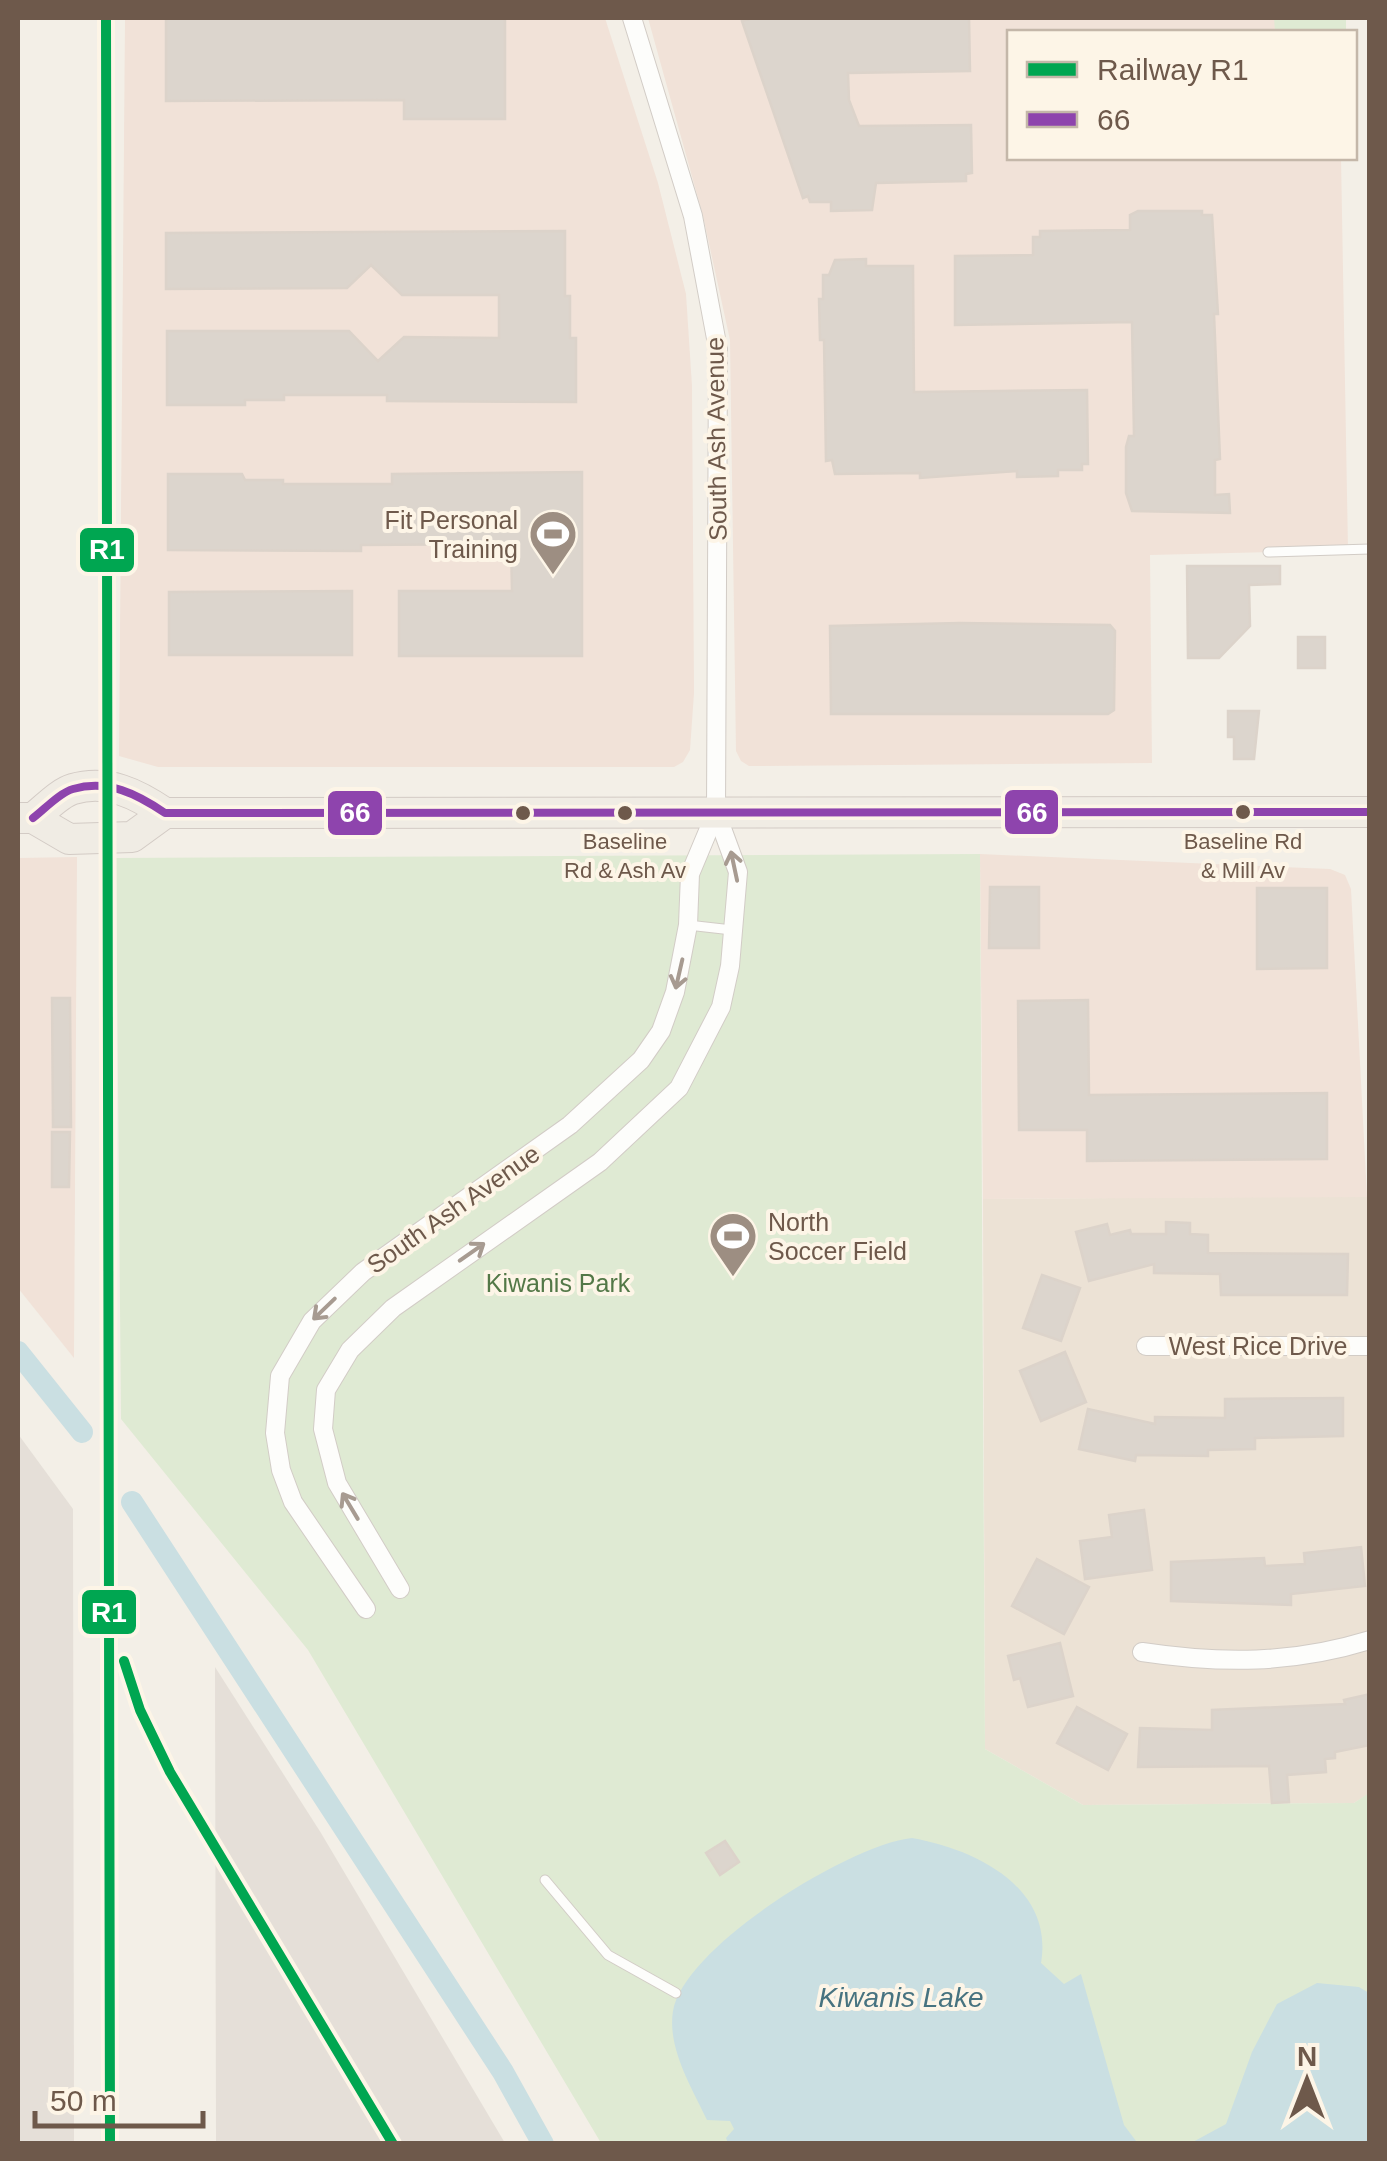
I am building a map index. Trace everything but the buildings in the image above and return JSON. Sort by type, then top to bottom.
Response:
[{"type":"main road","points":[[25,818],[72,790],[129,789],[164,813],[1370,812]]},
{"type":"main road","points":[[25,818],[69,839],[120,838],[132,837],[164,813]]},
{"type":"street","name":"South Ash Avenue","points":[[400,1590],[337,1484],[329,1461],[323,1409],[336,1370],[350,1350],[393,1308],[600,1162],[679,1088],[720,1007],[734,930],[738,872],[716,812],[718,349],[693,216],[632,18]]},
{"type":"street","name":"South Ash Avenue","points":[[366,1609],[293,1502],[281,1470],[276,1404],[287,1360],[312,1321],[363,1272],[570,1125],[641,1060],[661,1031],[675,992],[688,925],[690,874],[716,812]]},
{"type":"street","name":"West Rice Drive","points":[[1146,1346],[1370,1346]]},
{"type":"street","points":[[1142,1652],[1254,1662],[1324,1654],[1370,1640]]},
{"type":"lane","points":[[1268,552],[1370,550]]},
{"type":"lane","points":[[688,925],[734,930]]},
{"type":"lane","points":[[545,1880],[608,1954],[676,1992]]},
{"type":"shaded area","points":[[125,18],[605,18],[658,183],[686,294],[692,386],[694,693],[690,750],[683,762],[674,767],[158,767],[119,756]]},
{"type":"shaded area","points":[[648,18],[1340,18],[1340,30],[1007,30],[1007,160],[1341,160],[1348,550],[1150,555],[1152,763],[749,766],[736,751],[730,340],[703,216]]},
{"type":"shaded area","points":[[980,854],[1330,869],[1345,875],[1351,889],[1367,1197],[983,1199]]},
{"type":"shaded area","points":[[77,857],[74,1358],[18,1288],[18,858]]},
{"type":"shaded area","points":[[1369,1196],[1370,1793],[1354,1803],[1083,1805],[985,1749],[983,1199]]},
{"type":"shaded area","points":[[18,1434],[73,1509],[74,2143],[18,2143]]},
{"type":"shaded area","points":[[215,1667],[321,1833],[505,2143],[216,2143]]},
{"type":"green space","points":[[1274,18],[1346,18],[1346,30],[1275,30]]},
{"type":"green space","name":"Kiwanis Park","points":[[980,854],[985,1749],[1083,1805],[1354,1803],[1369,1793],[1369,2143],[601,2143],[308,1650],[121,1419],[116,858]]},
{"type":"water","name":"Kiwanis Lake","points":[[912,1838],[961,1851],[984,1862],[1023,1893],[1042,1936],[1041,1963],[1064,1984],[1081,1974],[1124,2125],[1136,2141],[1150,2143],[728,2143],[726,2138],[734,2129],[730,2121],[707,2120],[682,2067],[674,2039],[673,2011],[684,1985],[706,1957],[774,1902],[850,1858]]},
{"type":"water","points":[[1317,1983],[1359,1987],[1369,1993],[1369,2143],[1191,2143],[1226,2124],[1252,2052],[1277,2004]]},
{"type":"waterway","points":[[18,1352],[82,1432]]},
{"type":"waterway","points":[[132,1502],[503,2072],[543,2144]]},
{"type":"rail line","name":"R1","points":[[106,18],[110,2144]]},
{"type":"rail line","name":"R1","points":[[124,1661],[140,1710],[170,1772],[393,2144]]},
{"type":"transit line","name":"66","points":[[33,818],[68,791],[86,786],[110,787],[133,794],[165,813],[1370,812]]},
{"type":"place","name":"Fit Personal Training","points":[[553,576]]},
{"type":"place","name":"Baseline Rd & Mill Av","points":[[1243,812]]},
{"type":"place","name":"Baseline Rd & Ash Av","points":[[625,813]]},
{"type":"place","name":"North Soccer Field","points":[[733,1278]]}]
